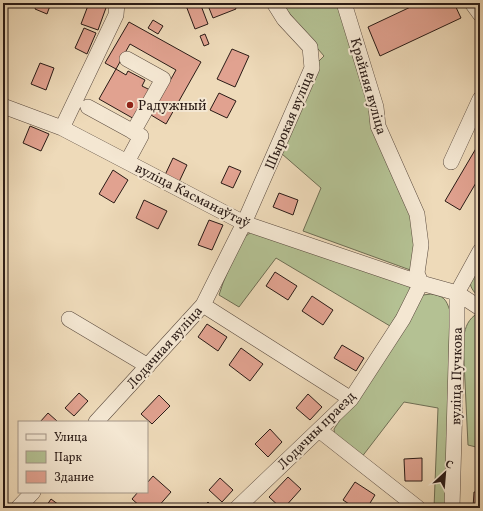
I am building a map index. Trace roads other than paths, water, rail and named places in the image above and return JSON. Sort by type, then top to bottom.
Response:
[{"type":"street","name":"Шырокая вуліца","points":[[244,223],[312,68],[310,47],[284,19],[274,3]]},
{"type":"street","name":"Крайняя вуліца","points":[[344,3],[376,107],[378,126],[417,214],[420,245],[417,273],[421,283]]},
{"type":"street","points":[[472,3],[480,14]]},
{"type":"street","points":[[62,128],[116,9]]},
{"type":"street","points":[[127,59],[163,79],[133,132]]},
{"type":"street","points":[[451,162],[480,99]]},
{"type":"street","points":[[88,107],[141,136],[127,162]]},
{"type":"street","name":"вуліца Касманаўтаў","points":[[4,109],[62,128],[244,223],[421,283],[457,293],[480,308]]},
{"type":"street","name":"Лодачная вуліца","points":[[97,421],[203,304],[244,223]]},
{"type":"street","name":"вуліца Пучкова","points":[[452,508],[457,293],[480,251]]},
{"type":"street","name":"Лодачны праезд","points":[[237,508],[351,399],[403,319],[421,283]]},
{"type":"street","points":[[203,304],[351,399]]},
{"type":"street","points":[[69,319],[148,366]]},
{"type":"street","points":[[319,430],[418,508]]},
{"type":"street","points":[[18,508],[32,493]]},
{"type":"place","name":"Радужный","points":[[130,105]]}]
